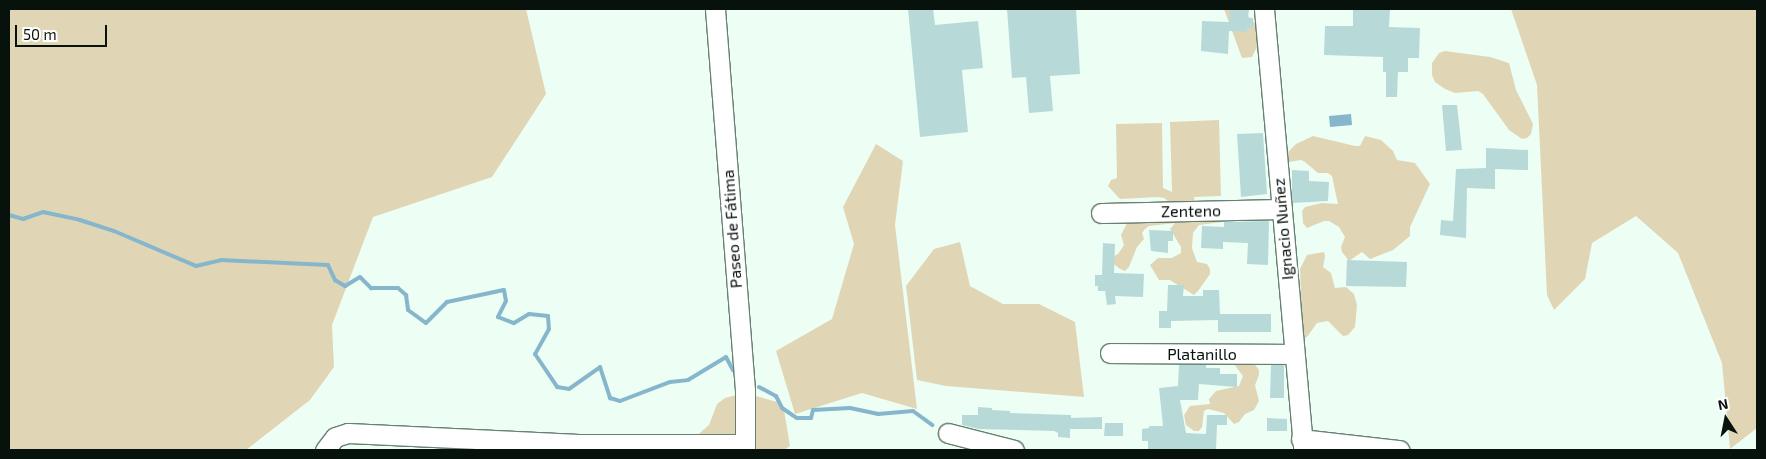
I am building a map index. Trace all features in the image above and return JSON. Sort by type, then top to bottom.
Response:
[{"type":"street","name":"Paseo de Fátima","points":[[715,9],[745,391],[745,447]]},
{"type":"street","name":"Ignacio Nuñez","points":[[1264,9],[1302,445]]},
{"type":"street","name":"Zenteno","points":[[1101,213],[1282,209]]},
{"type":"street","name":"Platanillo","points":[[1110,354],[1294,354]]},
{"type":"street","points":[[325,450],[335,438],[348,433],[579,447],[745,447]]},
{"type":"street","points":[[948,433],[1014,450]]},
{"type":"street","points":[[1302,445],[1399,450]]},
{"type":"shaded area","points":[[9,9],[526,9],[546,94],[492,177],[373,217],[332,325],[334,367],[310,400],[246,450],[9,450]]},
{"type":"shaded area","points":[[1224,9],[1244,9],[1243,11],[1258,26],[1261,39],[1252,57],[1242,58]]},
{"type":"shaded area","points":[[1511,9],[1757,9],[1757,428],[1730,449],[1722,363],[1678,253],[1636,216],[1592,243],[1585,279],[1554,310],[1547,295],[1537,85]]},
{"type":"shaded area","points":[[1445,51],[1490,57],[1509,63],[1516,90],[1533,124],[1531,134],[1527,138],[1522,139],[1509,130],[1483,94],[1478,91],[1455,93],[1435,82],[1432,75],[1432,63],[1439,53]]},
{"type":"shaded area","points":[[1219,120],[1221,196],[1194,197],[1195,204],[1189,218],[1193,222],[1207,218],[1226,219],[1222,222],[1199,225],[1193,233],[1192,248],[1197,262],[1207,264],[1210,274],[1194,295],[1170,280],[1159,280],[1150,265],[1158,258],[1172,258],[1181,253],[1181,247],[1170,229],[1175,223],[1149,226],[1145,229],[1142,233],[1144,239],[1137,247],[1129,267],[1125,271],[1120,269],[1111,262],[1112,257],[1118,254],[1124,245],[1121,235],[1128,221],[1177,208],[1164,198],[1158,197],[1120,199],[1108,186],[1111,180],[1117,178],[1116,124],[1162,123],[1163,188],[1172,192],[1170,122]]},
{"type":"shaded area","points":[[1313,136],[1355,146],[1360,146],[1365,136],[1381,140],[1393,151],[1397,160],[1415,163],[1430,184],[1410,227],[1410,236],[1393,250],[1370,259],[1362,252],[1349,261],[1342,252],[1341,247],[1345,237],[1339,227],[1329,221],[1324,221],[1307,228],[1303,223],[1302,211],[1305,207],[1322,203],[1338,204],[1332,176],[1328,173],[1318,173],[1301,160],[1289,162],[1286,157],[1296,144]]},
{"type":"shaded area","points":[[876,144],[903,161],[895,225],[917,409],[862,393],[795,414],[776,351],[832,319],[854,244],[843,207]]},
{"type":"shaded area","points":[[960,242],[970,286],[1003,304],[1039,304],[1075,322],[1084,397],[946,386],[917,380],[906,286],[934,249]]},
{"type":"shaded area","points":[[1324,252],[1323,267],[1331,273],[1335,288],[1346,287],[1354,294],[1357,305],[1355,327],[1348,335],[1343,336],[1328,321],[1317,323],[1307,337],[1302,338],[1297,302],[1301,292],[1300,269],[1307,255]]},
{"type":"shaded area","points":[[1249,357],[1259,370],[1255,385],[1259,401],[1254,410],[1245,414],[1239,422],[1234,424],[1224,413],[1208,409],[1204,411],[1202,427],[1199,431],[1194,431],[1186,425],[1184,415],[1190,406],[1210,404],[1209,399],[1216,391],[1239,386],[1243,376],[1234,364],[1235,358]]},
{"type":"shaded area","points":[[745,393],[777,402],[784,410],[790,446],[784,450],[659,450],[693,439],[709,425],[717,404],[725,398]]},
{"type":"water","points":[[1351,114],[1352,125],[1330,127],[1329,116]]},
{"type":"building","points":[[908,9],[933,9],[935,25],[978,21],[983,68],[962,70],[968,132],[920,137]]},
{"type":"building","points":[[1007,9],[1076,9],[1080,74],[1050,76],[1053,111],[1029,113],[1026,77],[1012,78]]},
{"type":"building","points":[[1230,9],[1249,9],[1248,18],[1253,18],[1253,28],[1247,28],[1247,32],[1229,31],[1228,54],[1201,51],[1202,21],[1229,22]]},
{"type":"building","points":[[1353,9],[1390,9],[1389,27],[1420,28],[1419,58],[1408,58],[1408,72],[1398,72],[1397,97],[1386,97],[1386,72],[1383,72],[1383,57],[1324,55],[1325,26],[1353,26]]},
{"type":"building","points":[[1442,105],[1457,105],[1462,150],[1446,151]]},
{"type":"building","points":[[1263,133],[1267,194],[1241,197],[1237,134]]},
{"type":"building","points":[[1486,148],[1528,150],[1528,170],[1495,169],[1495,189],[1467,188],[1466,238],[1440,235],[1441,220],[1453,221],[1456,169],[1486,168]]},
{"type":"building","points":[[1292,170],[1309,171],[1309,181],[1329,182],[1328,201],[1292,203]]},
{"type":"building","points":[[1269,221],[1268,265],[1247,264],[1248,243],[1223,242],[1223,249],[1201,248],[1202,226],[1224,227],[1224,222]]},
{"type":"building","points":[[1149,230],[1173,231],[1173,241],[1168,241],[1168,253],[1151,251]]},
{"type":"building","points":[[1103,243],[1115,244],[1114,273],[1144,274],[1143,297],[1115,296],[1116,304],[1107,305],[1105,291],[1098,291],[1098,286],[1095,286],[1095,275],[1102,275]]},
{"type":"building","points":[[1347,260],[1407,262],[1406,287],[1346,286]]},
{"type":"building","points":[[1168,285],[1184,285],[1183,296],[1203,296],[1203,290],[1219,290],[1220,314],[1271,314],[1271,332],[1218,332],[1218,320],[1171,321],[1171,328],[1159,328],[1159,311],[1167,311]]},
{"type":"building","points":[[1179,365],[1206,365],[1206,368],[1220,368],[1220,374],[1237,374],[1237,387],[1199,384],[1198,400],[1180,400],[1186,433],[1206,434],[1207,415],[1227,415],[1227,425],[1217,425],[1216,450],[1148,450],[1148,441],[1142,441],[1142,429],[1149,428],[1149,426],[1163,426],[1159,388],[1178,386]]},
{"type":"building","points":[[1271,365],[1284,365],[1284,398],[1270,398]]},
{"type":"building","points":[[978,407],[1010,411],[1010,413],[1071,415],[1071,418],[1102,417],[1102,429],[1070,429],[1070,438],[1058,437],[1058,433],[1054,431],[979,429],[962,425],[962,415],[978,415]]},
{"type":"building","points":[[1267,418],[1287,419],[1287,431],[1267,431]]},
{"type":"building","points":[[1105,423],[1123,423],[1123,436],[1104,436]]},
{"type":"waterway","points":[[9,215],[23,219],[43,212],[80,220],[114,231],[196,266],[221,260],[328,265],[335,280],[345,286],[360,277],[371,288],[398,288],[406,295],[408,310],[426,323],[447,302],[504,290],[506,301],[498,317],[514,323],[529,314],[548,316],[549,329],[535,354],[557,387],[569,389],[600,367],[610,398],[620,401],[670,382],[688,380],[726,357],[733,370]]},
{"type":"waterway","points":[[759,387],[776,396],[782,408],[797,418],[811,418],[813,410],[850,408],[878,414],[913,411],[932,425]]}]
